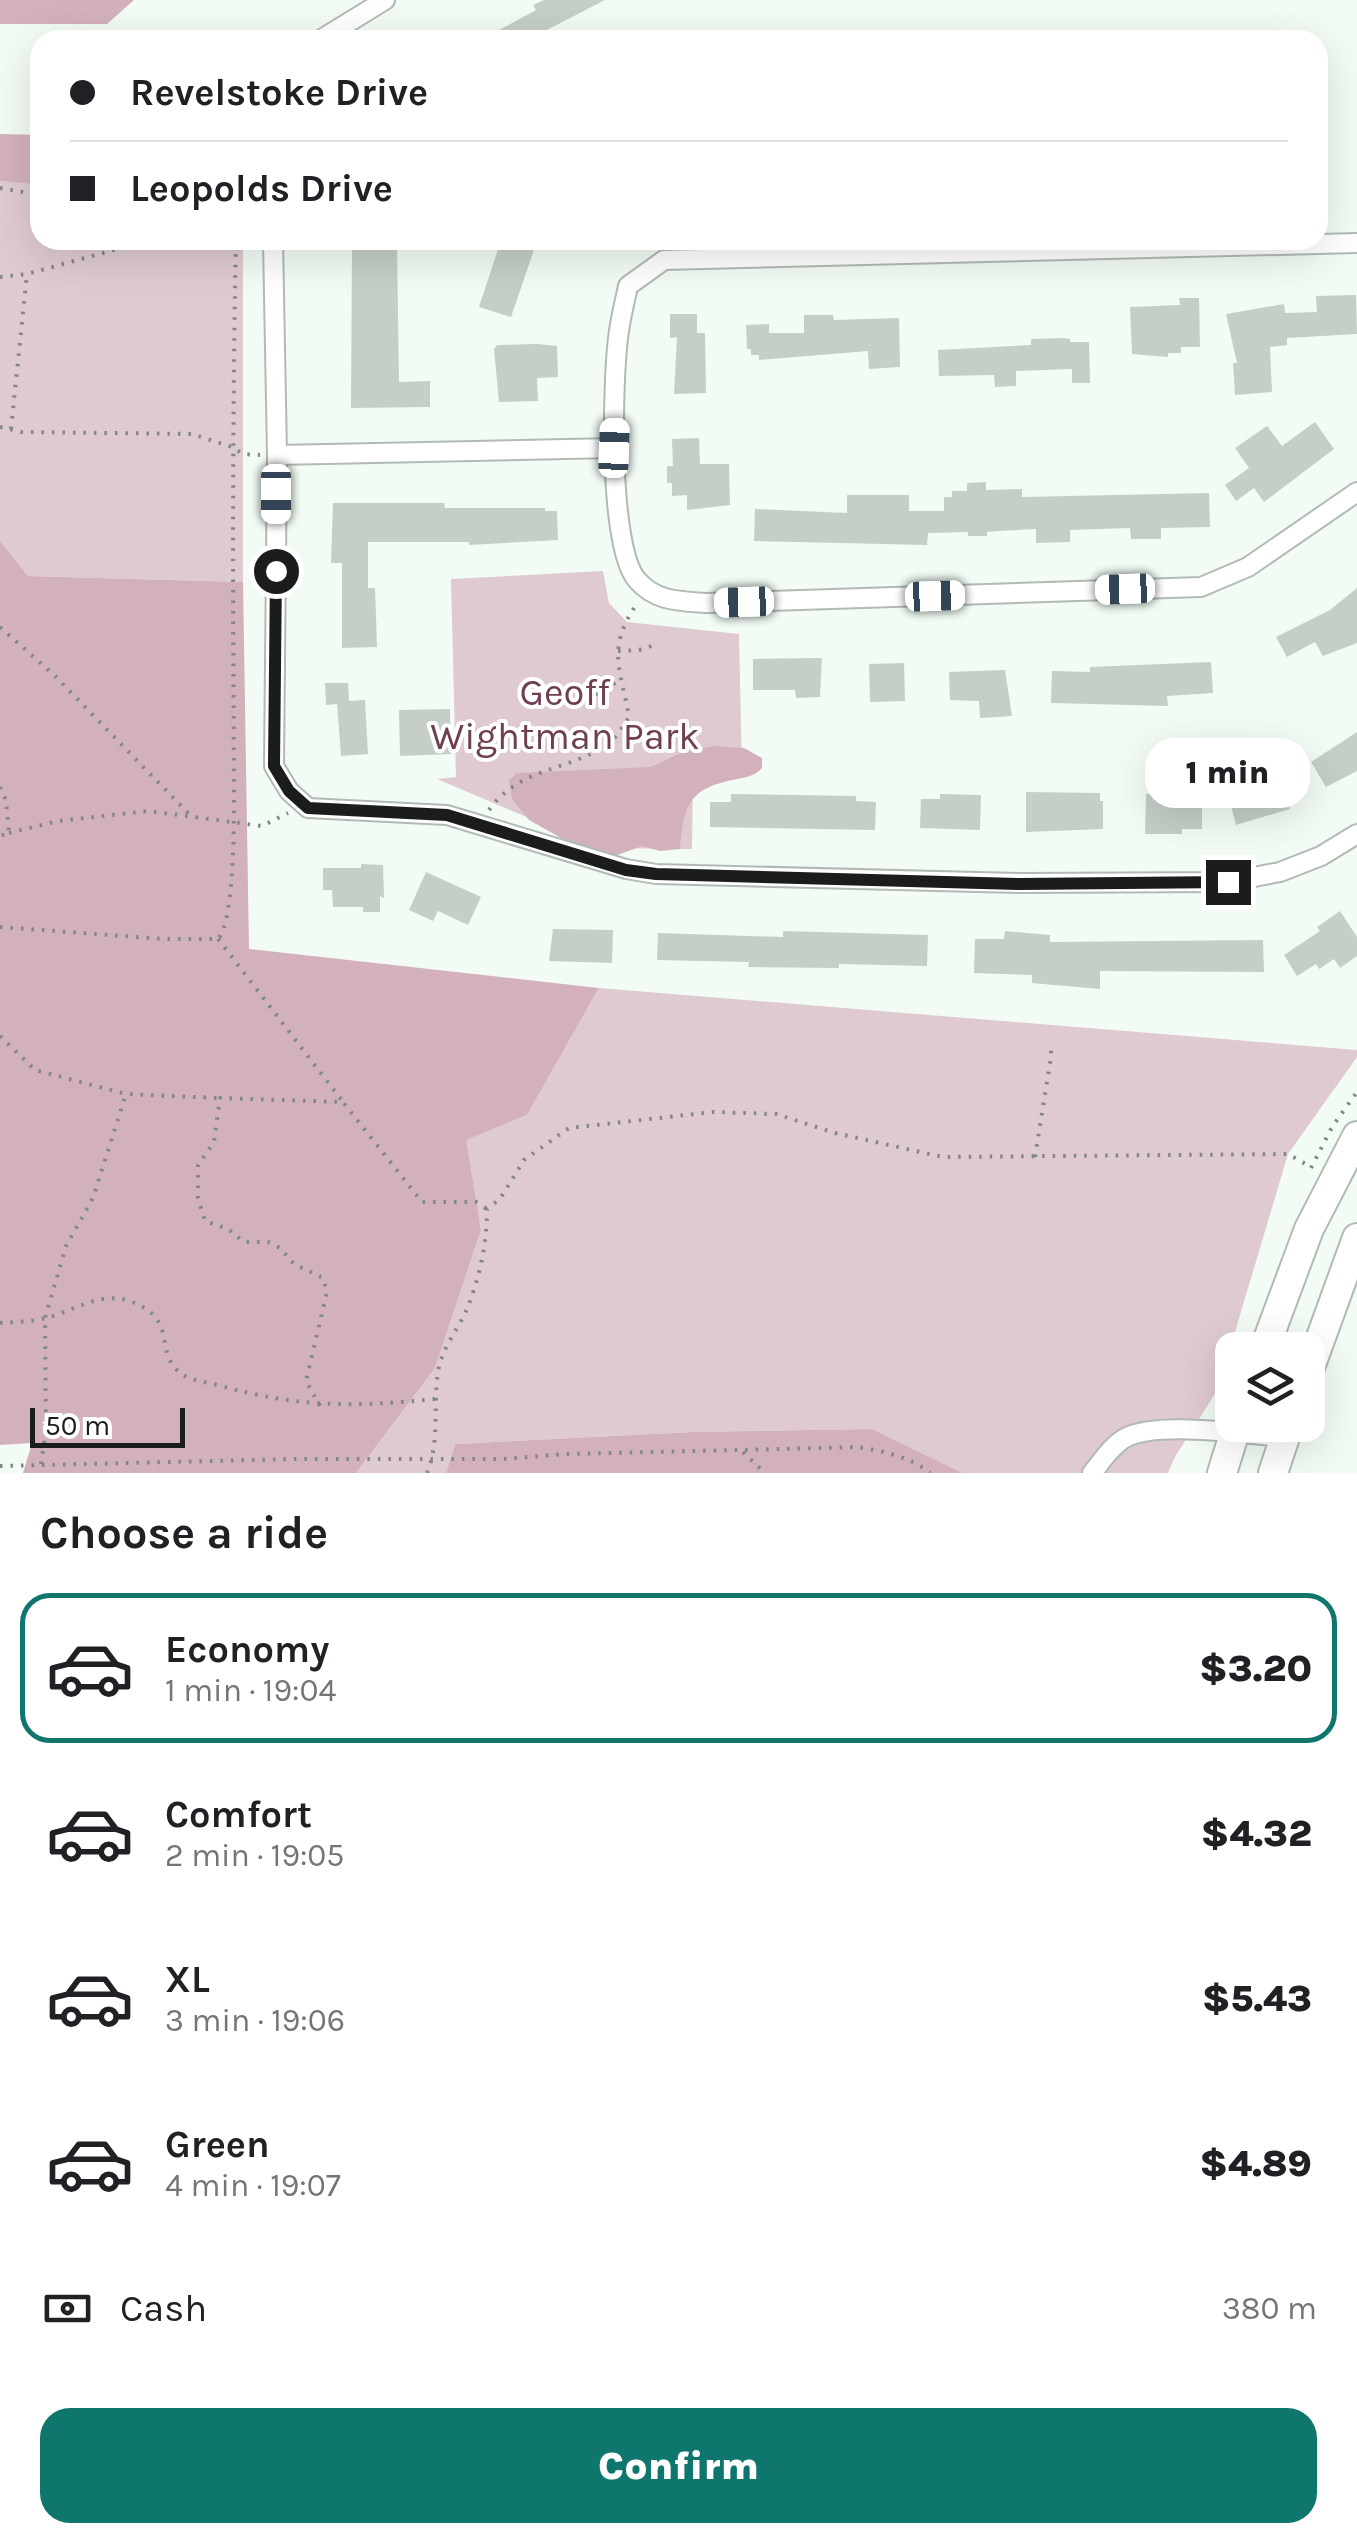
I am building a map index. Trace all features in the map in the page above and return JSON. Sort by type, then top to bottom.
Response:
[{"type":"main road","points":[[1271,1332],[1309,1229],[1357,1136]]},
{"type":"main road","points":[[1323,1332],[1357,1238]]},
{"type":"main road","points":[[1222,1473],[1232,1442]]},
{"type":"main road","points":[[1273,1473],[1283,1442]]},
{"type":"street","points":[[336,30],[385,0]]},
{"type":"street","points":[[1328,245],[1357,244]]},
{"type":"street","points":[[273,250],[277,455],[274,763],[280,778],[301,804],[316,810],[432,812],[626,870],[656,874],[1019,884],[1228,882],[1280,872],[1321,856],[1357,834]]},
{"type":"street","points":[[1097,250],[664,260],[628,286],[618,334],[614,448],[624,554],[634,578],[662,599],[706,604],[1201,586],[1248,567],[1357,492]]},
{"type":"street","points":[[277,455],[614,448]]},
{"type":"street","points":[[1092,1473],[1109,1451],[1128,1436],[1178,1428],[1215,1429]]},
{"type":"path","points":[[0,188],[30,193]]},
{"type":"path","points":[[0,278],[114,250]]},
{"type":"path","points":[[218,938],[227,923],[234,822],[232,447],[236,250]]},
{"type":"path","points":[[11,429],[27,274]]},
{"type":"path","points":[[0,427],[192,434],[243,454],[277,455]]},
{"type":"path","points":[[478,824],[512,785],[547,768],[576,761],[612,740],[629,717],[616,660],[620,635],[647,589]]},
{"type":"path","points":[[0,626],[55,676],[190,814]]},
{"type":"path","points":[[618,651],[658,644]]},
{"type":"path","points":[[575,700],[591,697],[622,679]]},
{"type":"path","points":[[0,786],[9,833]]},
{"type":"path","points":[[0,836],[58,822],[148,811],[267,825],[301,804]]},
{"type":"path","points":[[0,927],[164,940],[218,938]]},
{"type":"path","points":[[218,938],[422,1202],[476,1202],[487,1209]]},
{"type":"path","points":[[0,1036],[35,1070],[126,1094],[343,1102]]},
{"type":"path","points":[[1035,1157],[1051,1044]]},
{"type":"path","points":[[41,1465],[46,1430],[45,1318],[66,1246],[94,1198],[126,1094]]},
{"type":"path","points":[[220,1098],[214,1142],[198,1165],[198,1198],[204,1220],[228,1229],[244,1242],[268,1242],[280,1248],[294,1264],[324,1278],[327,1292],[306,1381],[320,1406]]},
{"type":"path","points":[[427,1473],[433,1458],[441,1359],[470,1304],[484,1254],[487,1209],[503,1195],[524,1160],[569,1128],[714,1112],[776,1114],[835,1133],[943,1156],[1288,1154],[1311,1167]]},
{"type":"path","points":[[0,1323],[45,1318],[110,1298],[126,1300],[162,1324],[168,1358],[177,1371],[190,1379],[258,1397],[320,1406],[436,1399]]},
{"type":"path","points":[[0,1466],[504,1459],[858,1447],[884,1452],[922,1466],[930,1473]]},
{"type":"path","points":[[741,1450],[765,1473]]},
{"type":"green space","points":[[0,181],[30,184],[30,250],[243,250],[243,582],[28,576],[0,541]]},
{"type":"green space","name":"Geoff Wightman Park","points":[[603,571],[609,603],[627,622],[739,634],[742,772],[693,773],[692,849],[599,848],[437,779],[456,777],[451,579]]},
{"type":"green space","points":[[599,988],[1357,1050],[1357,1057],[1288,1154],[1235,1332],[1215,1332],[1215,1394],[1168,1473],[963,1473],[872,1429],[693,1432],[455,1444],[446,1473],[356,1473],[435,1368],[481,1230],[465,1140],[527,1115]]},
{"type":"shaded area","points":[[0,0],[134,0],[107,24],[0,24]]},
{"type":"shaded area","points":[[0,134],[30,135],[30,184],[0,181]]},
{"type":"shaded area","points":[[0,541],[28,576],[243,582],[249,949],[599,988],[527,1115],[466,1140],[481,1230],[435,1368],[356,1473],[23,1473],[32,1443],[0,1445]]},
{"type":"shaded area","points":[[714,746],[744,748],[762,758],[762,768],[698,794],[687,811],[680,849],[660,851],[642,846],[605,856],[570,843],[529,820],[512,799],[509,780],[517,773],[651,767],[685,751]]},
{"type":"shaded area","points":[[872,1429],[963,1473],[446,1473],[455,1444],[693,1432]]},
{"type":"building","points":[[544,0],[605,0],[547,30],[499,30],[536,10],[533,5]]},
{"type":"building","points":[[352,250],[397,250],[399,382],[430,381],[430,407],[351,408]]},
{"type":"building","points":[[498,250],[534,250],[511,317],[479,307]]},
{"type":"building","points":[[1356,295],[1357,334],[1287,338],[1287,345],[1270,347],[1272,392],[1235,395],[1233,363],[1237,363],[1226,314],[1284,304],[1285,313],[1317,312],[1316,296]]},
{"type":"building","points":[[1179,298],[1199,298],[1200,347],[1181,347],[1181,353],[1168,353],[1168,357],[1132,354],[1130,307],[1180,305]]},
{"type":"building","points":[[670,314],[697,314],[697,333],[705,333],[706,393],[674,394],[677,337],[670,338]]},
{"type":"building","points":[[804,315],[833,315],[834,320],[899,318],[900,367],[869,369],[868,351],[759,360],[759,355],[751,355],[746,325],[769,324],[769,333],[804,333]]},
{"type":"building","points":[[1031,339],[1089,342],[1090,383],[1072,383],[1072,369],[1016,371],[1016,386],[995,387],[994,375],[939,376],[938,350],[1031,345]]},
{"type":"building","points":[[497,345],[557,346],[558,377],[537,378],[538,401],[499,402],[494,349]]},
{"type":"building","points":[[1315,422],[1334,449],[1264,502],[1254,488],[1236,501],[1225,485],[1249,468],[1235,448],[1267,426],[1282,446]]},
{"type":"building","points":[[699,438],[700,464],[729,464],[730,505],[687,510],[687,495],[672,496],[667,466],[673,466],[672,439]]},
{"type":"building","points":[[986,482],[986,490],[1022,489],[1022,497],[1209,493],[1210,527],[1161,528],[1161,539],[1131,539],[1130,528],[1070,530],[1070,542],[1036,543],[1036,529],[987,532],[987,536],[968,536],[968,532],[928,533],[927,545],[754,541],[755,509],[847,513],[847,495],[909,495],[909,511],[944,511],[944,497],[952,497],[952,491],[967,491],[967,483]]},
{"type":"building","points":[[333,503],[545,508],[557,511],[558,540],[469,545],[368,542],[368,588],[375,588],[377,647],[342,648],[342,563],[331,563]]},
{"type":"building","points":[[1357,588],[1357,643],[1323,656],[1315,642],[1287,657],[1276,637],[1330,610]]},
{"type":"building","points":[[822,658],[820,697],[796,698],[795,690],[753,690],[753,659]]},
{"type":"building","points":[[1211,662],[1213,693],[1167,696],[1168,706],[1051,703],[1052,671],[1090,672],[1090,667]]},
{"type":"building","points":[[904,663],[905,701],[870,702],[869,664]]},
{"type":"building","points":[[1005,670],[1012,716],[980,718],[979,701],[950,700],[949,672]]},
{"type":"building","points":[[325,683],[348,683],[349,701],[365,700],[368,754],[341,756],[337,704],[326,705]]},
{"type":"building","points":[[450,709],[451,754],[400,756],[399,710]]},
{"type":"building","points":[[1357,732],[1357,771],[1326,787],[1311,762]]},
{"type":"building","points":[[1280,770],[1290,809],[1236,825],[1227,790]]},
{"type":"building","points":[[1026,792],[1100,793],[1103,829],[1026,832]]},
{"type":"building","points":[[731,794],[856,796],[856,801],[876,802],[875,830],[710,827],[710,802],[731,802]]},
{"type":"building","points":[[940,794],[981,795],[980,830],[920,828],[921,799],[940,799]]},
{"type":"building","points":[[1146,794],[1202,794],[1202,829],[1182,829],[1182,834],[1145,834]]},
{"type":"building","points":[[361,864],[383,865],[384,898],[380,896],[380,912],[363,912],[363,907],[333,907],[332,890],[323,890],[323,868],[361,868]]},
{"type":"building","points":[[426,872],[481,897],[468,925],[438,911],[433,921],[409,910]]},
{"type":"building","points":[[1340,911],[1357,937],[1357,956],[1340,968],[1334,959],[1297,976],[1284,955],[1320,931],[1317,927]]},
{"type":"building","points":[[553,929],[613,930],[612,963],[549,961]]},
{"type":"building","points":[[783,931],[928,935],[927,966],[748,967],[749,962],[657,960],[658,933],[783,937]]},
{"type":"building","points":[[1005,931],[1050,935],[1050,942],[1263,940],[1264,972],[1100,971],[1100,989],[1032,983],[1032,975],[974,973],[975,939],[1004,939]]},
{"type":"route","points":[[276,571],[274,766],[289,791],[308,808],[432,812],[626,870],[656,874],[1019,884],[1228,882]]}]
